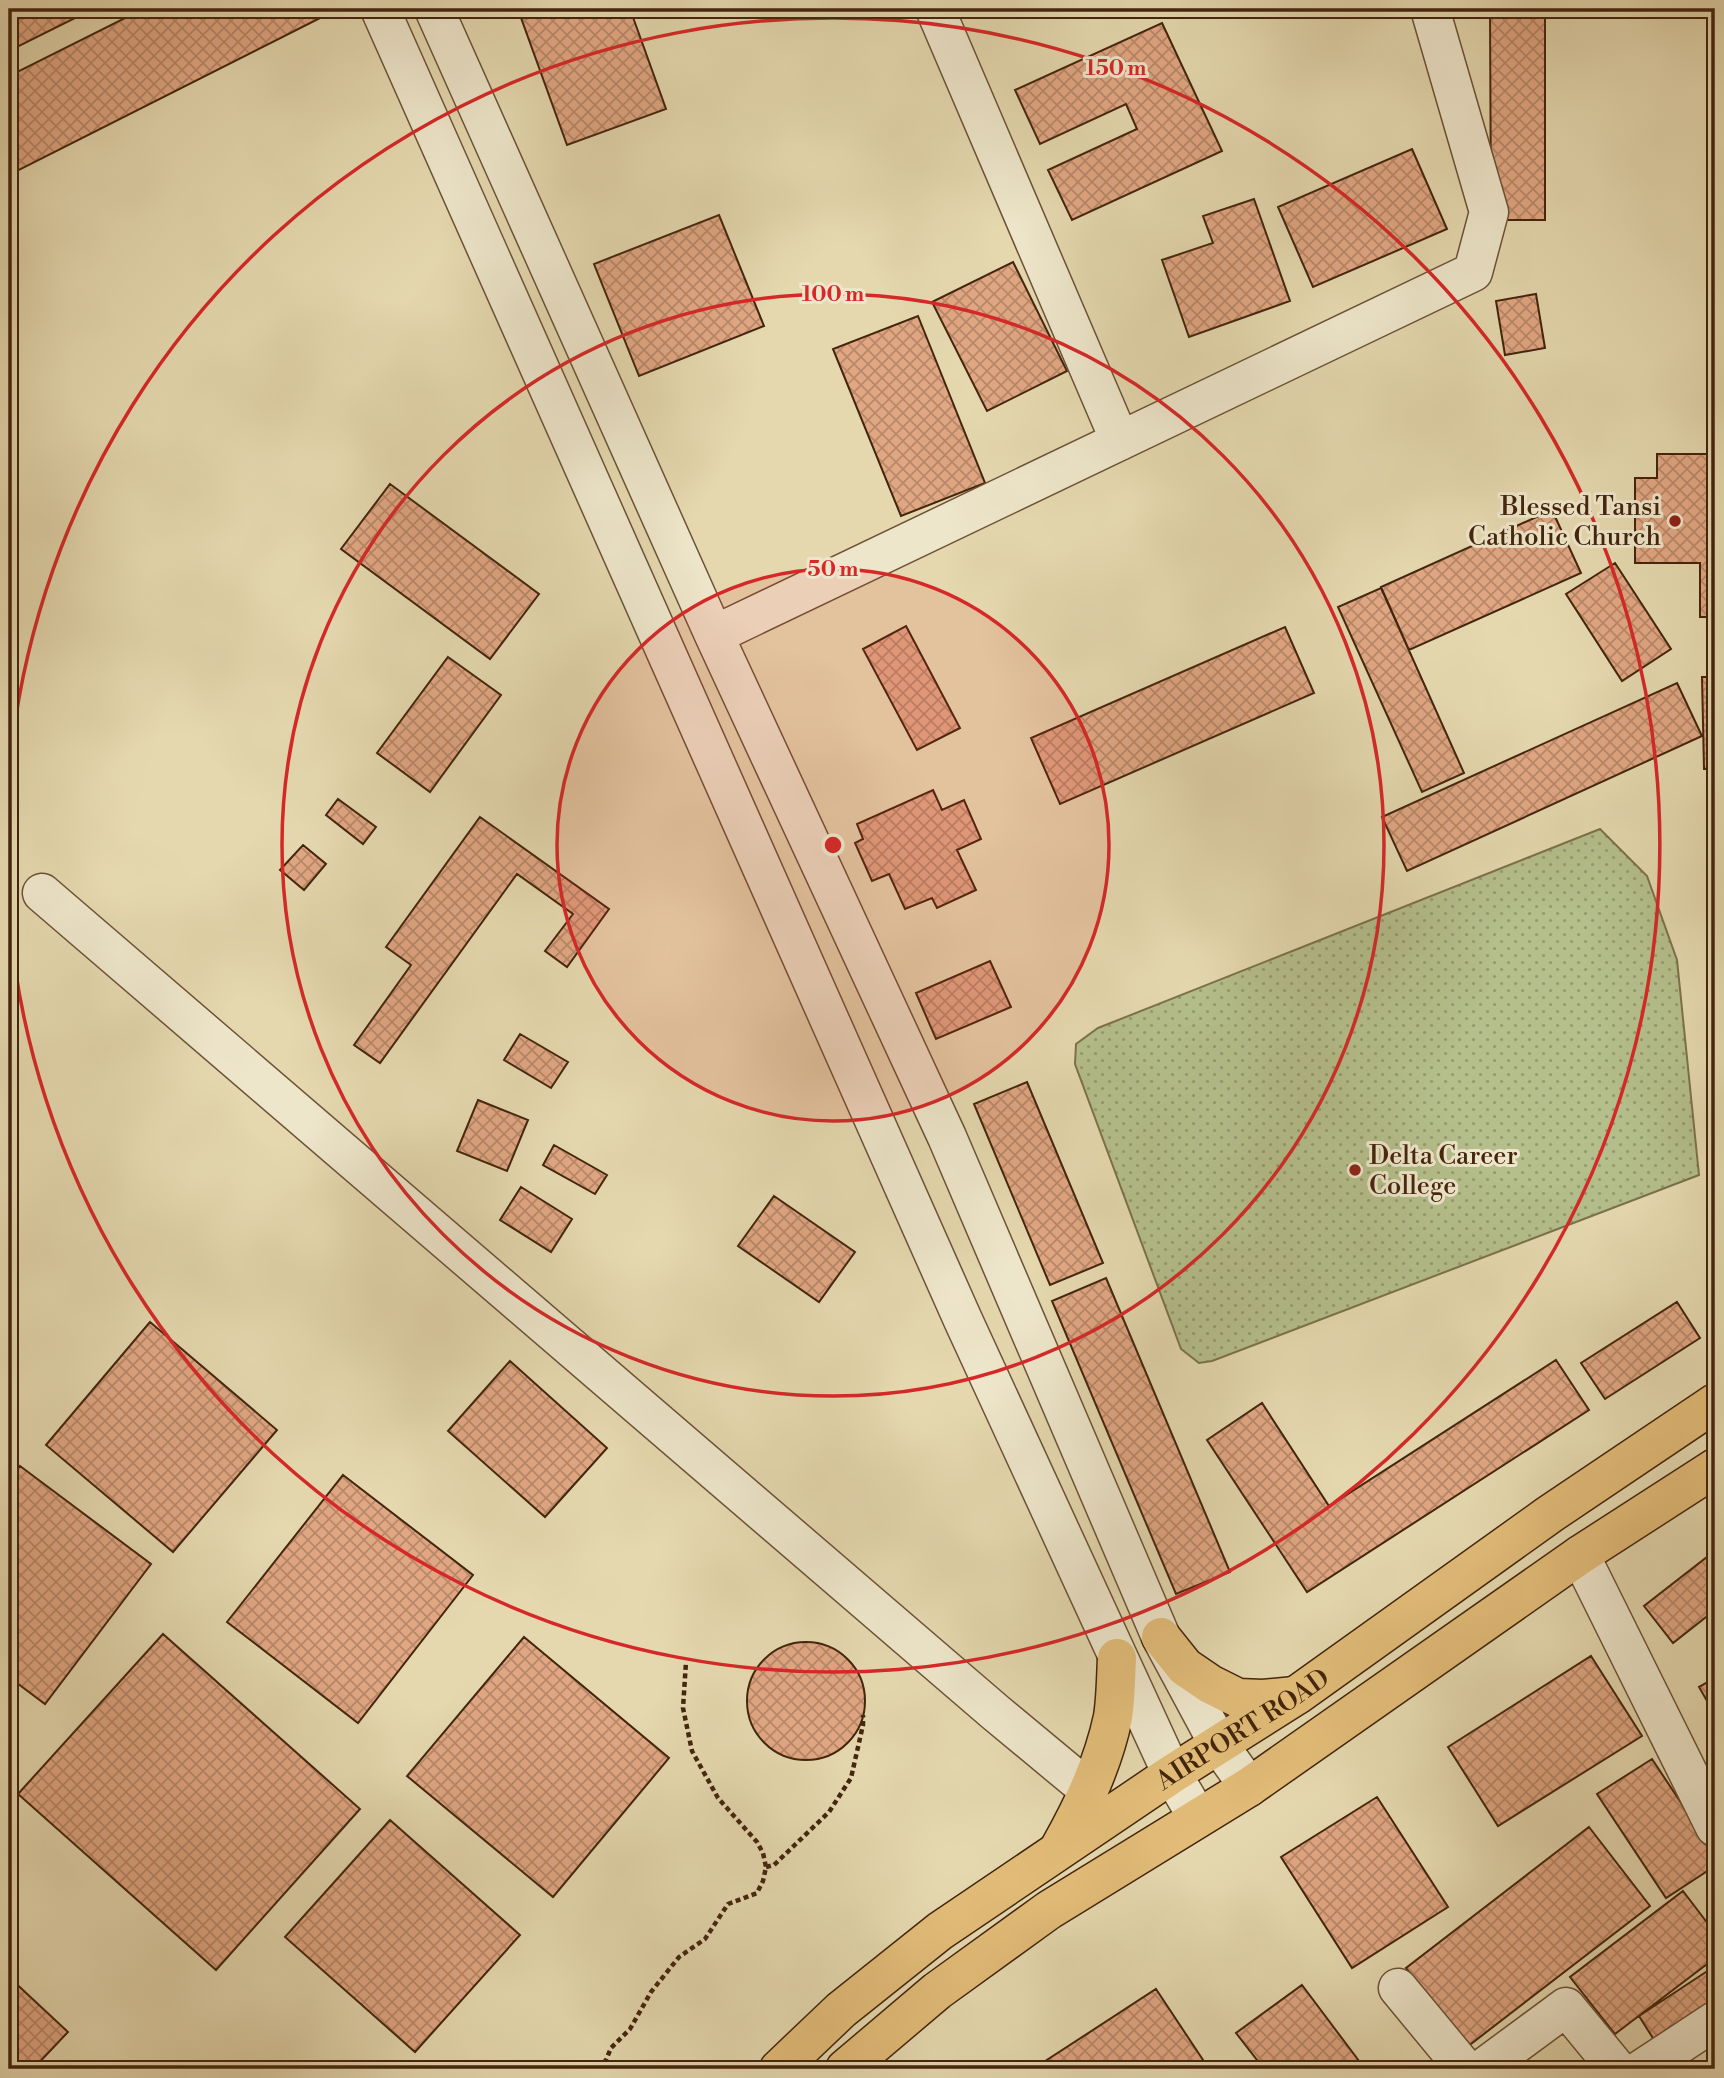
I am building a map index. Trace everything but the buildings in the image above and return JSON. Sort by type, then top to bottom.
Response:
[{"type":"main road","name":"AIRPORT ROAD","points":[[779,2069],[841,2010],[940,1931],[1172,1774],[1297,1695],[1550,1514],[1715,1403]]},
{"type":"main road","name":"AIRPORT ROAD","points":[[845,2069],[937,1991],[1049,1910],[1249,1787],[1580,1555],[1715,1468]]},
{"type":"main road","points":[[1161,1637],[1185,1667],[1238,1698],[1263,1699],[1297,1695]]},
{"type":"main road","points":[[1059,1849],[1100,1766],[1113,1716],[1117,1658]]},
{"type":"street","points":[[380,9],[963,1320],[1117,1658],[1172,1774],[1198,1818]]},
{"type":"street","points":[[434,9],[714,635],[947,1137],[1161,1637],[1219,1745],[1249,1787]]},
{"type":"street","points":[[935,9],[1121,441]]},
{"type":"street","points":[[714,635],[1473,272],[1489,212],[1430,9]]},
{"type":"street","points":[[42,893],[963,1685],[1089,1790]]},
{"type":"street","points":[[1580,1555],[1715,1827]]},
{"type":"street","points":[[1398,1988],[1465,2069]]},
{"type":"street","points":[[1482,2069],[1566,2007],[1617,2069]]},
{"type":"street","points":[[1642,2069],[1715,2021]]},
{"type":"path","points":[[598,2069],[611,2048],[629,2029],[651,1992],[679,1957],[705,1938],[729,1904],[757,1893],[763,1881],[766,1867],[757,1842],[718,1798],[692,1751],[683,1708],[686,1662]]},
{"type":"path","points":[[766,1867],[774,1865],[815,1827],[845,1787],[854,1769],[863,1715]]},
{"type":"green space","points":[[1600,829],[1647,876],[1677,960],[1699,1175],[1212,1361],[1199,1363],[1181,1349],[1075,1064],[1076,1044],[1098,1028]]},
{"type":"place","name":"Blessed Tansi Catholic Church","points":[[1675,521]]},
{"type":"place","name":"Delta Career College","points":[[1355,1170]]}]
